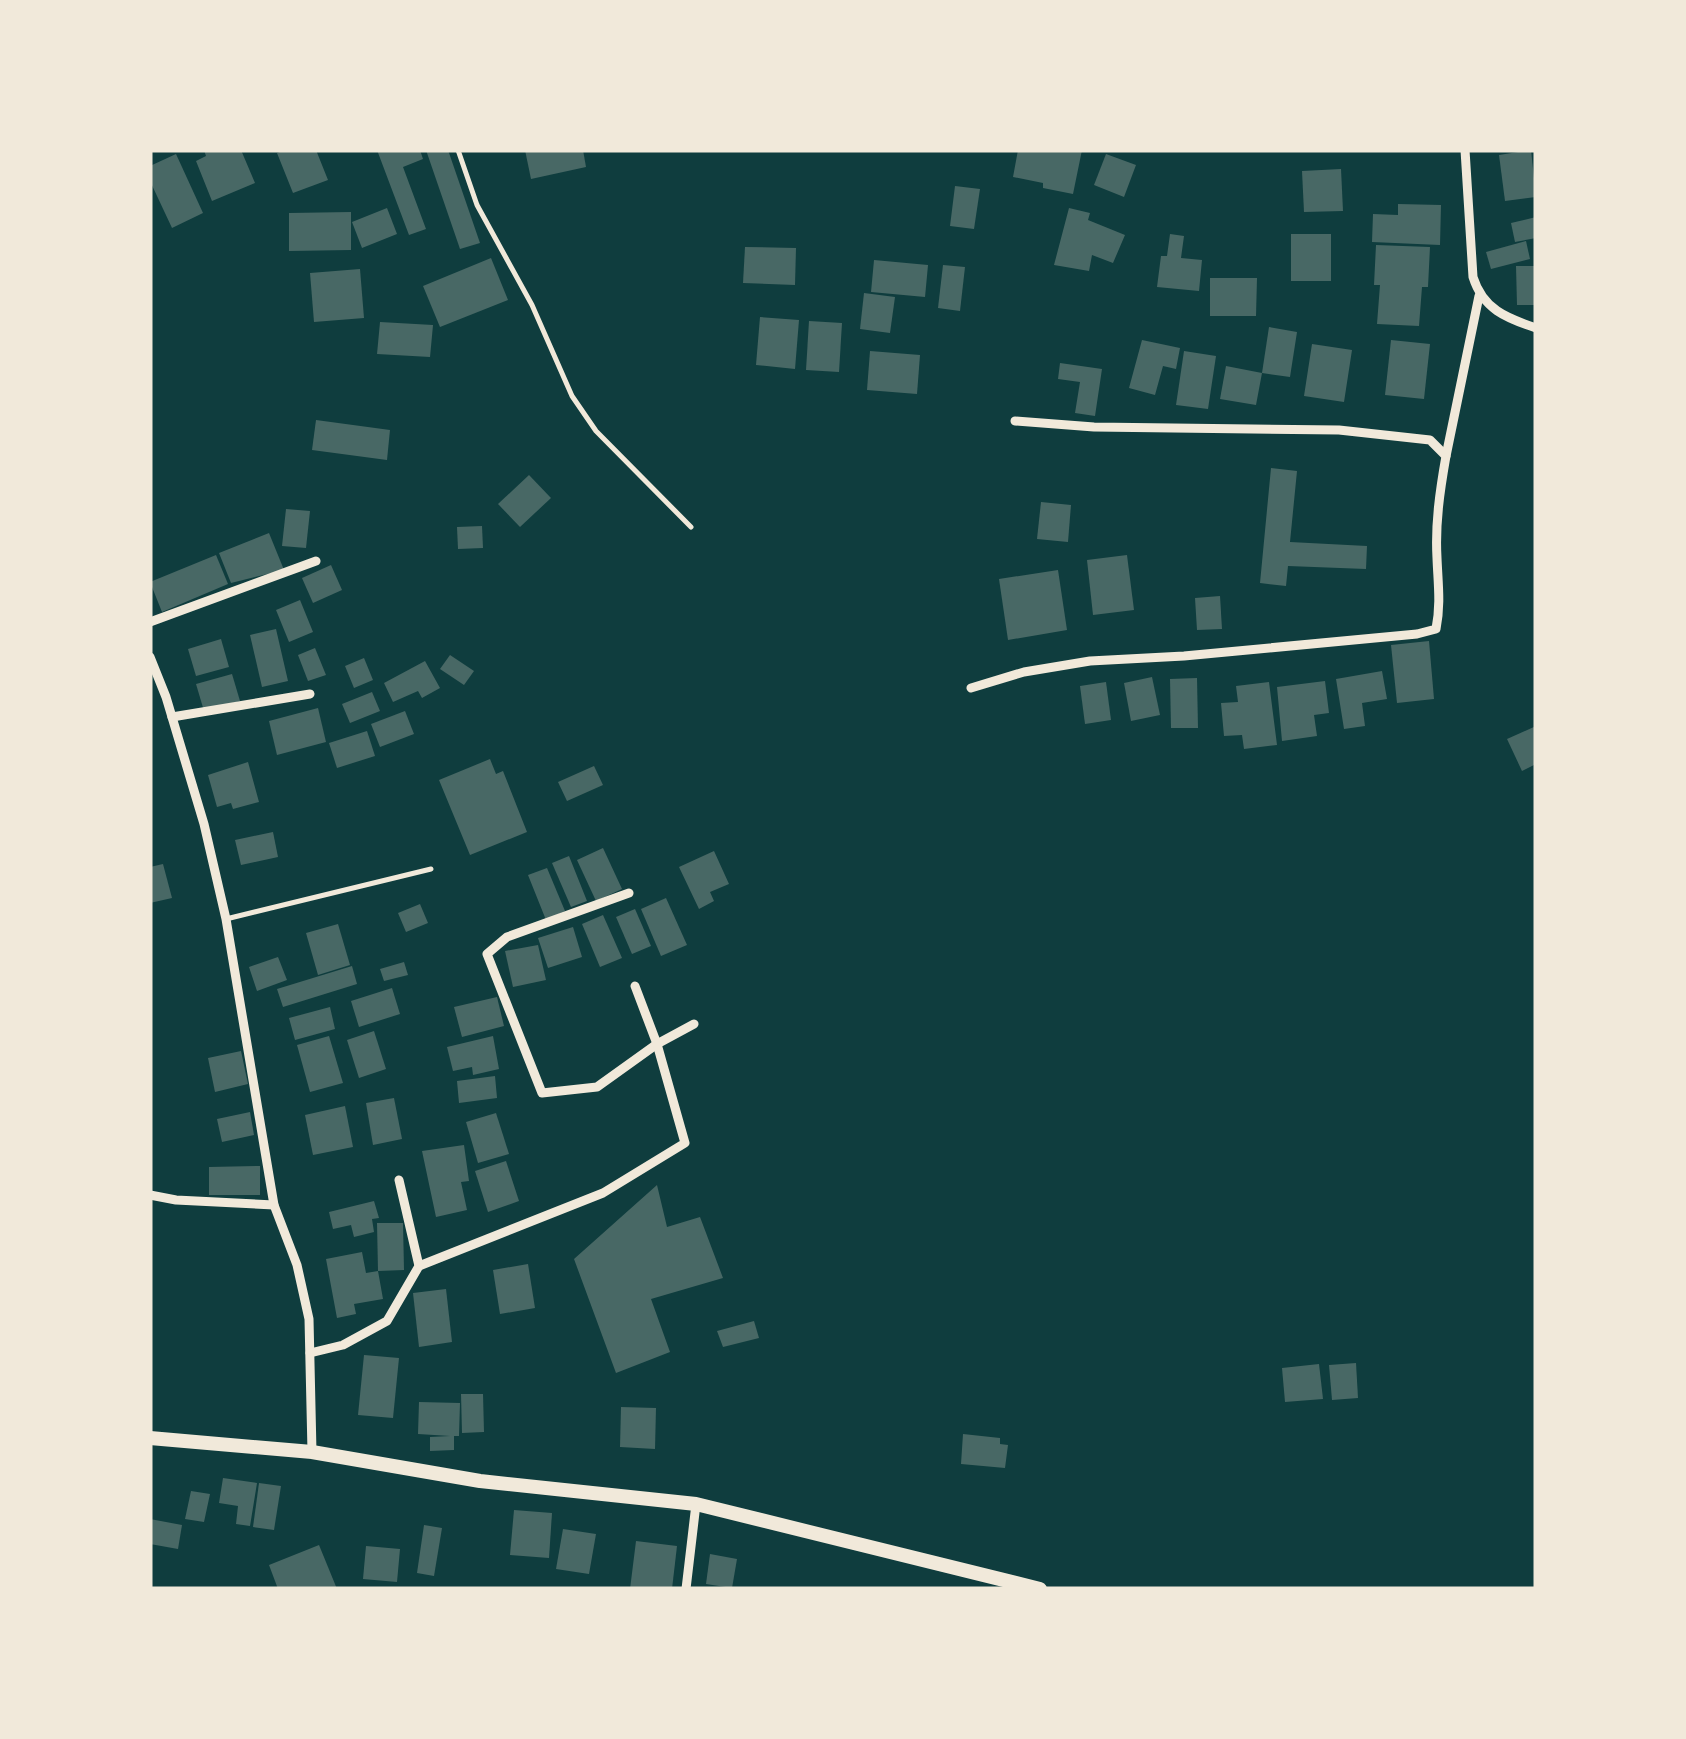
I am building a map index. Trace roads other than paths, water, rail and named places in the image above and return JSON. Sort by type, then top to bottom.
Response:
[{"type":"main road","points":[[150,1438],[312,1452],[480,1481],[696,1504],[1040,1589]]},
{"type":"street","points":[[1465,150],[1473,277],[1479,296],[1498,314],[1536,328]]},
{"type":"street","points":[[971,688],[1024,672],[1090,661],[1184,656],[1436,629],[1441,605],[1438,503],[1479,296]]},
{"type":"street","points":[[1016,420],[1094,427],[1339,430],[1430,440],[1446,456]]},
{"type":"street","points":[[150,622],[316,561]]},
{"type":"street","points":[[150,657],[204,824],[226,918],[274,1205],[296,1265],[309,1319],[312,1452]]},
{"type":"street","points":[[172,717],[310,694]]},
{"type":"street","points":[[629,893],[507,937],[487,954],[542,1093],[597,1087],[656,1044],[694,1024]]},
{"type":"street","points":[[310,1353],[343,1345],[387,1321],[419,1266],[603,1193],[685,1143],[635,986]]},
{"type":"street","points":[[399,1180],[419,1266]]},
{"type":"street","points":[[150,1195],[274,1205]]},
{"type":"street","points":[[686,1589],[696,1504]]},
{"type":"lane","points":[[458,150],[477,205],[532,305],[572,396],[596,431],[691,527]]},
{"type":"lane","points":[[226,918],[431,868]]}]
